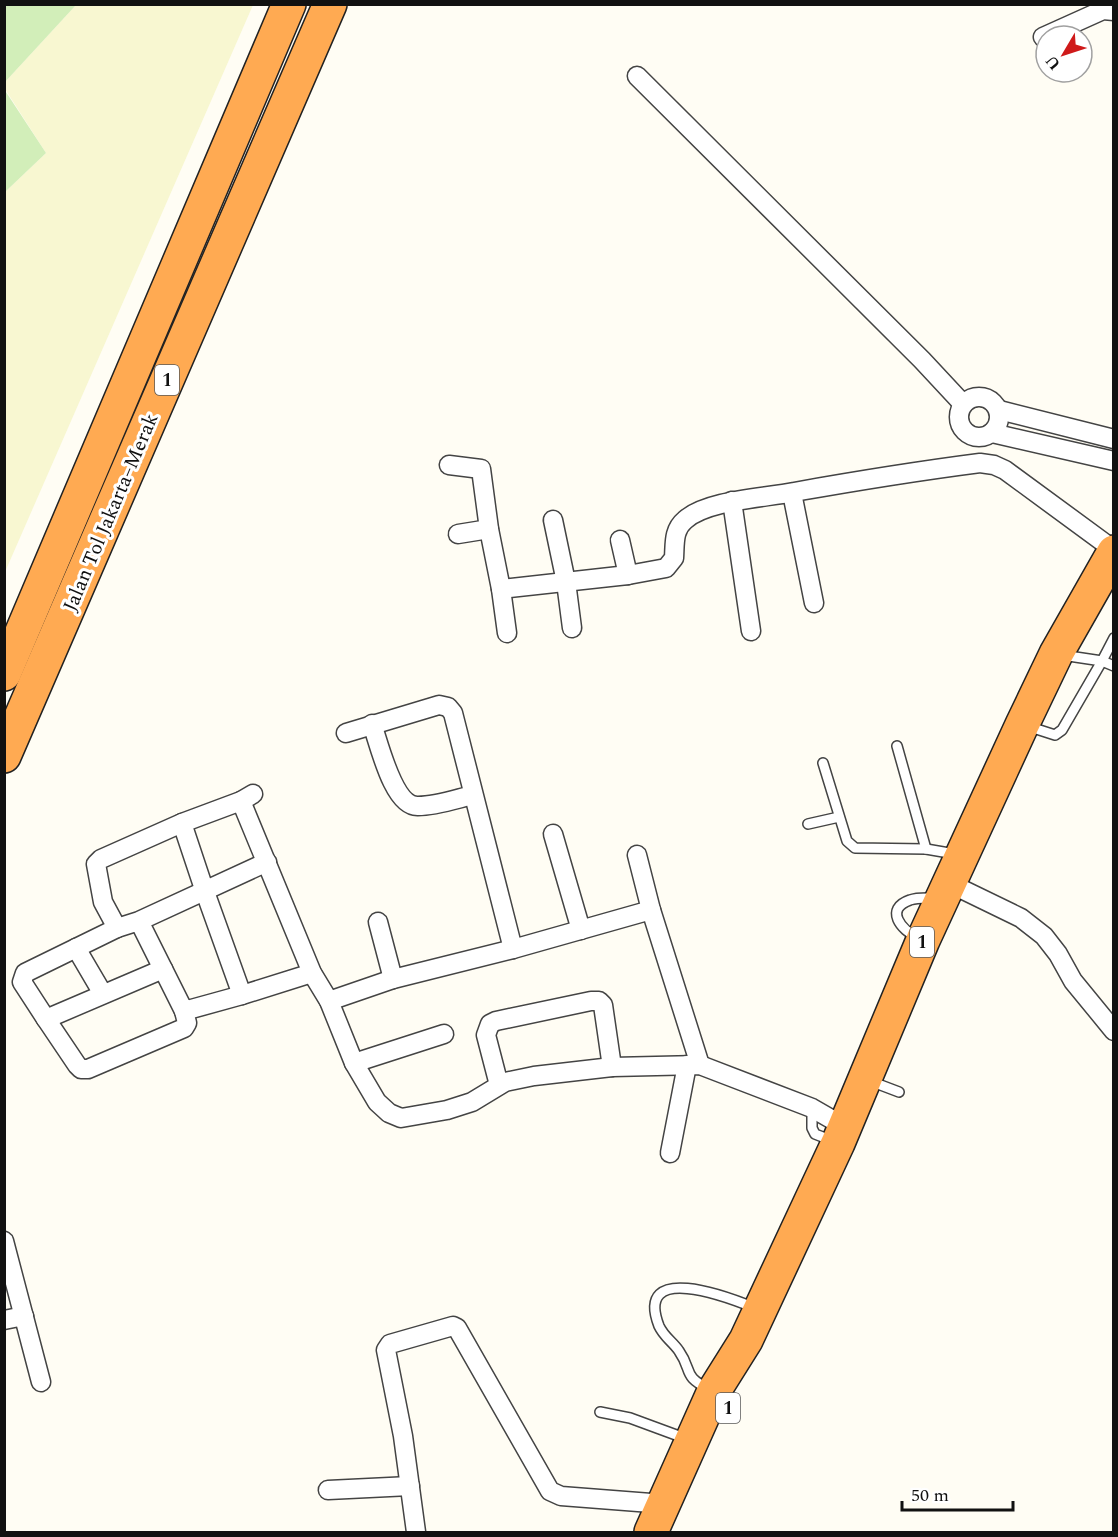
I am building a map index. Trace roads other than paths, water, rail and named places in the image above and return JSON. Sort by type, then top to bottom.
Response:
[{"type":"highway","name":"Jalan Tol Jakarta–Merak","points":[[4,674],[289,4]]},
{"type":"highway","name":"Jalan Tol Jakarta–Merak","points":[[4,756],[330,4]]},
{"type":"highway","name":"1","points":[[662,1523],[714,1391],[746,1340],[842,1135],[923,940],[1022,725],[1056,654],[1113,551]]},
{"type":"highway","name":"1","points":[[662,1523],[701,1461],[741,1382],[746,1340]]},
{"type":"street","points":[[1071,24],[1103,9],[1113,11]]},
{"type":"street","points":[[637,76],[922,360],[963,404]]},
{"type":"street","points":[[1113,439],[999,410],[990,399],[975,396],[963,404],[959,418],[965,432],[978,438],[992,433],[1113,461]]},
{"type":"street","points":[[992,433],[999,423],[999,410]]},
{"type":"street","points":[[501,589],[628,575],[666,568],[674,558],[675,534],[682,522],[691,515],[732,501],[792,493],[868,478],[980,463],[994,465],[1018,480],[1113,551]]},
{"type":"street","points":[[449,465],[481,469],[507,633]]},
{"type":"street","points":[[792,493],[814,603]]},
{"type":"street","points":[[732,501],[751,631]]},
{"type":"street","points":[[553,520],[566,582],[572,628]]},
{"type":"street","points":[[458,534],[489,529]]},
{"type":"street","points":[[620,540],[628,575]]},
{"type":"street","points":[[346,733],[439,705],[448,707],[453,713],[513,949]]},
{"type":"street","points":[[372,724],[391,781],[405,802],[416,807],[473,795]]},
{"type":"street","points":[[117,928],[103,902],[96,864],[108,855],[247,797],[267,862],[312,974],[329,1002],[354,1063],[377,1102],[389,1113],[401,1118],[447,1110],[472,1102],[505,1082],[534,1076],[612,1067],[694,1065],[812,1108],[842,1135]]},
{"type":"street","points":[[182,823],[242,995]]},
{"type":"street","points":[[553,834],[581,930]]},
{"type":"street","points":[[637,855],[694,1065],[670,1153]]},
{"type":"street","points":[[138,921],[184,1011],[187,1023],[184,1028],[88,1069],[81,1069],[22,982],[25,973],[117,928],[138,921],[267,862]]},
{"type":"street","points":[[951,879],[1021,918],[1044,936],[1058,954],[1073,981],[1113,1031]]},
{"type":"street","points":[[329,1002],[393,979],[513,949],[651,910]]},
{"type":"street","points":[[378,922],[393,979]]},
{"type":"street","points":[[76,948],[103,994]]},
{"type":"street","points":[[46,1019],[163,969]]},
{"type":"street","points":[[184,1011],[312,974]]},
{"type":"street","points":[[499,1085],[486,1035],[490,1024],[591,1001],[599,1001],[603,1005],[612,1067]]},
{"type":"street","points":[[354,1063],[444,1034]]},
{"type":"street","points":[[4,1241],[41,1382]]},
{"type":"street","points":[[4,1320],[24,1316]]},
{"type":"street","points":[[416,1533],[403,1436],[386,1350],[390,1344],[455,1326],[550,1491],[662,1523]]},
{"type":"street","points":[[328,1491],[410,1486]]},
{"type":"lane","points":[[1022,725],[1055,735],[1062,730],[1113,638]]},
{"type":"lane","points":[[1056,654],[1102,661],[1113,666]]},
{"type":"lane","points":[[897,746],[926,849],[951,879]]},
{"type":"lane","points":[[823,763],[847,841],[855,848],[926,849]]},
{"type":"lane","points":[[808,824],[839,817]]},
{"type":"lane","points":[[865,1079],[899,1092]]},
{"type":"lane","points":[[714,1391],[690,1377],[678,1350],[666,1338],[658,1324],[655,1303],[657,1295],[663,1290],[674,1288],[703,1292],[732,1299],[760,1311]]},
{"type":"lane","points":[[600,1412],[630,1418],[692,1442]]}]
